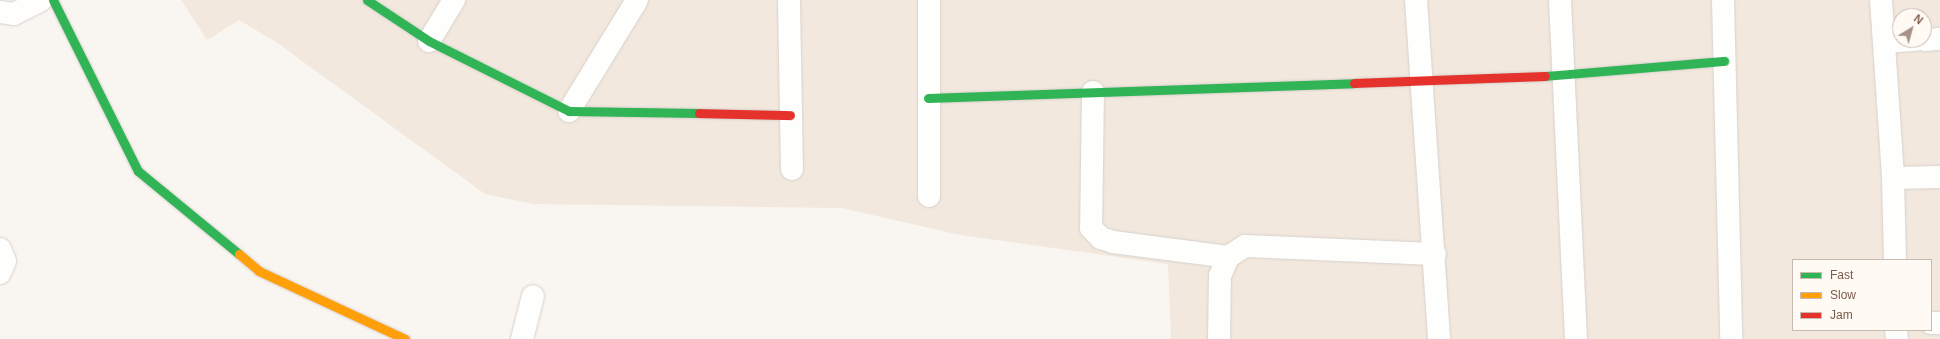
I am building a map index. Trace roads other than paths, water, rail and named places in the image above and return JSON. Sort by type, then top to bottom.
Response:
[{"type":"street","points":[[0,12],[14,14],[41,0]]},
{"type":"street","points":[[53,0],[138,172],[259,271],[405,339]]},
{"type":"street","points":[[367,0],[429,41],[569,111],[790,114]]},
{"type":"street","points":[[429,41],[454,0]]},
{"type":"street","points":[[569,111],[637,0]]},
{"type":"street","points":[[790,0],[790,114],[792,169]]},
{"type":"street","points":[[929,0],[929,196]]},
{"type":"street","points":[[1416,0],[1418,81],[1435,254],[1439,339]]},
{"type":"street","points":[[1560,0],[1576,339]]},
{"type":"street","points":[[1723,0],[1731,339]]},
{"type":"street","points":[[1881,0],[1893,178],[1895,259]]},
{"type":"street","points":[[1884,42],[1892,42]]},
{"type":"street","points":[[928,98],[1563,76],[1724,61]]},
{"type":"street","points":[[1093,92],[1091,228],[1101,238],[1113,242],[1228,257]]},
{"type":"street","points":[[1893,178],[1940,177]]},
{"type":"street","points":[[1219,339],[1220,276],[1228,257],[1245,246],[1435,254]]},
{"type":"street","points":[[0,249],[5,261],[0,273]]},
{"type":"street","points":[[522,339],[533,296]]}]
